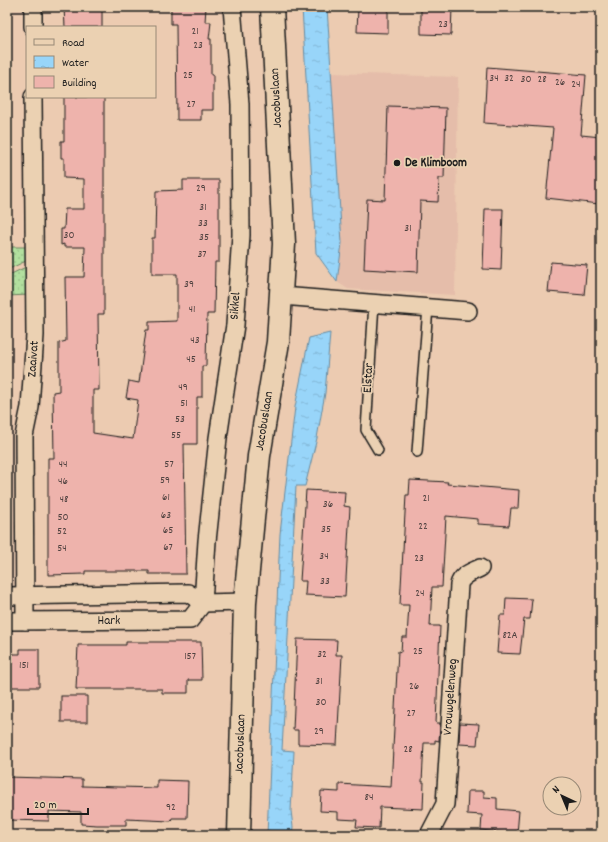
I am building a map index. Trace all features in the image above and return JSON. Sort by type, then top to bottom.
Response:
[{"type":"main road","name":"Jacobuslaan","points":[[239,835],[246,602],[259,456],[278,342],[282,296],[284,244],[272,7]]},
{"type":"street","points":[[33,7],[33,26]]},
{"type":"street","name":"Sikkel","points":[[203,603],[217,446],[235,325],[241,235],[240,104],[232,7]]},
{"type":"street","name":"Zaaivat","points":[[25,621],[24,436],[30,407],[35,335],[34,98]]},
{"type":"street","points":[[282,296],[468,310]]},
{"type":"street","name":"Vrouwgelenweg","points":[[429,835],[445,804],[459,585],[460,580],[464,576],[480,568]]},
{"type":"street","name":"Hark","points":[[7,596],[188,593],[203,603],[190,620],[7,622]]},
{"type":"street","points":[[203,603],[246,602]]},
{"type":"lane","name":"Elstar","points":[[374,303],[366,430],[378,450]]},
{"type":"lane","points":[[417,452],[428,307]]},
{"type":"shaded area","name":"De Klimboom","points":[[331,73],[458,77],[455,295],[348,289],[337,282],[342,243]]},
{"type":"green space","points":[[7,247],[28,247],[28,260],[7,270]]},
{"type":"green space","points":[[28,266],[29,295],[7,296],[7,276]]},
{"type":"water","points":[[302,7],[327,7],[342,243],[337,282],[316,253]]},
{"type":"water","points":[[330,333],[325,393],[317,438],[305,486],[296,486],[282,750],[294,751],[291,811],[293,827],[292,835],[267,835],[280,534],[295,407],[309,338]]},
{"type":"building","points":[[64,7],[102,7],[102,26],[65,26]]},
{"type":"building","points":[[171,7],[206,7],[205,22],[211,22],[209,39],[211,39],[213,110],[201,110],[201,120],[177,120],[176,24],[171,24]]},
{"type":"building","points":[[358,7],[388,7],[388,33],[357,32]]},
{"type":"building","points":[[421,7],[452,7],[451,35],[421,34]]},
{"type":"building","points":[[487,67],[586,75],[581,135],[601,137],[599,204],[546,198],[553,128],[484,123]]},
{"type":"building","points":[[64,98],[104,98],[104,314],[98,314],[99,390],[93,390],[93,433],[133,439],[138,400],[126,398],[129,381],[139,383],[146,330],[149,330],[149,322],[177,321],[177,274],[152,274],[152,238],[155,238],[156,191],[183,190],[183,180],[219,180],[219,262],[215,262],[214,314],[207,314],[206,366],[202,366],[202,397],[197,397],[197,444],[184,444],[186,574],[149,574],[149,571],[85,571],[85,574],[48,575],[48,458],[54,458],[53,392],[59,391],[59,343],[66,341],[65,277],[84,277],[85,247],[64,247],[64,244],[61,245],[61,229],[64,229],[65,209],[84,209],[84,179],[64,178],[64,158],[61,158],[61,141],[64,141]]},
{"type":"building","points":[[388,106],[446,108],[444,178],[439,178],[438,202],[420,201],[418,272],[364,269],[367,199],[385,200]]},
{"type":"building","points":[[485,209],[503,209],[501,270],[483,269]]},
{"type":"building","points":[[551,262],[587,265],[584,295],[548,292]]},
{"type":"building","points":[[410,480],[448,482],[447,484],[519,490],[518,508],[511,508],[509,526],[478,524],[478,519],[446,516],[442,587],[432,587],[430,626],[440,626],[436,723],[440,723],[439,741],[435,740],[435,743],[424,743],[422,782],[424,782],[423,809],[380,807],[379,828],[356,827],[357,820],[338,819],[338,812],[320,811],[321,791],[339,792],[339,784],[391,787],[398,651],[401,652],[402,637],[407,637],[409,605],[400,605],[406,495],[409,495]]},
{"type":"building","points":[[306,490],[345,492],[344,506],[350,507],[345,597],[305,595],[306,581],[300,581]]},
{"type":"building","points":[[506,598],[532,599],[530,619],[524,619],[520,654],[497,653],[500,615],[505,615]]},
{"type":"building","points":[[297,639],[337,640],[336,655],[342,655],[337,745],[298,744],[298,730],[293,730]]},
{"type":"building","points":[[126,642],[201,642],[202,680],[188,680],[188,693],[162,693],[162,689],[76,689],[78,645],[126,645]]},
{"type":"building","points":[[20,649],[39,649],[39,687],[7,687],[7,664],[12,664],[12,654],[20,654]]},
{"type":"building","points":[[61,696],[87,696],[87,722],[61,722]]},
{"type":"building","points":[[460,723],[479,724],[477,745],[459,744]]},
{"type":"building","points":[[7,777],[82,779],[82,786],[157,788],[157,780],[188,781],[187,818],[172,818],[171,821],[126,819],[126,825],[97,825],[81,824],[81,812],[49,811],[49,821],[7,820]]},
{"type":"building","points":[[468,791],[484,791],[484,797],[497,798],[497,809],[519,811],[517,834],[481,830],[482,815],[467,814]]},
{"type":"place","name":"De Klimboom","points":[[397,163]]}]
